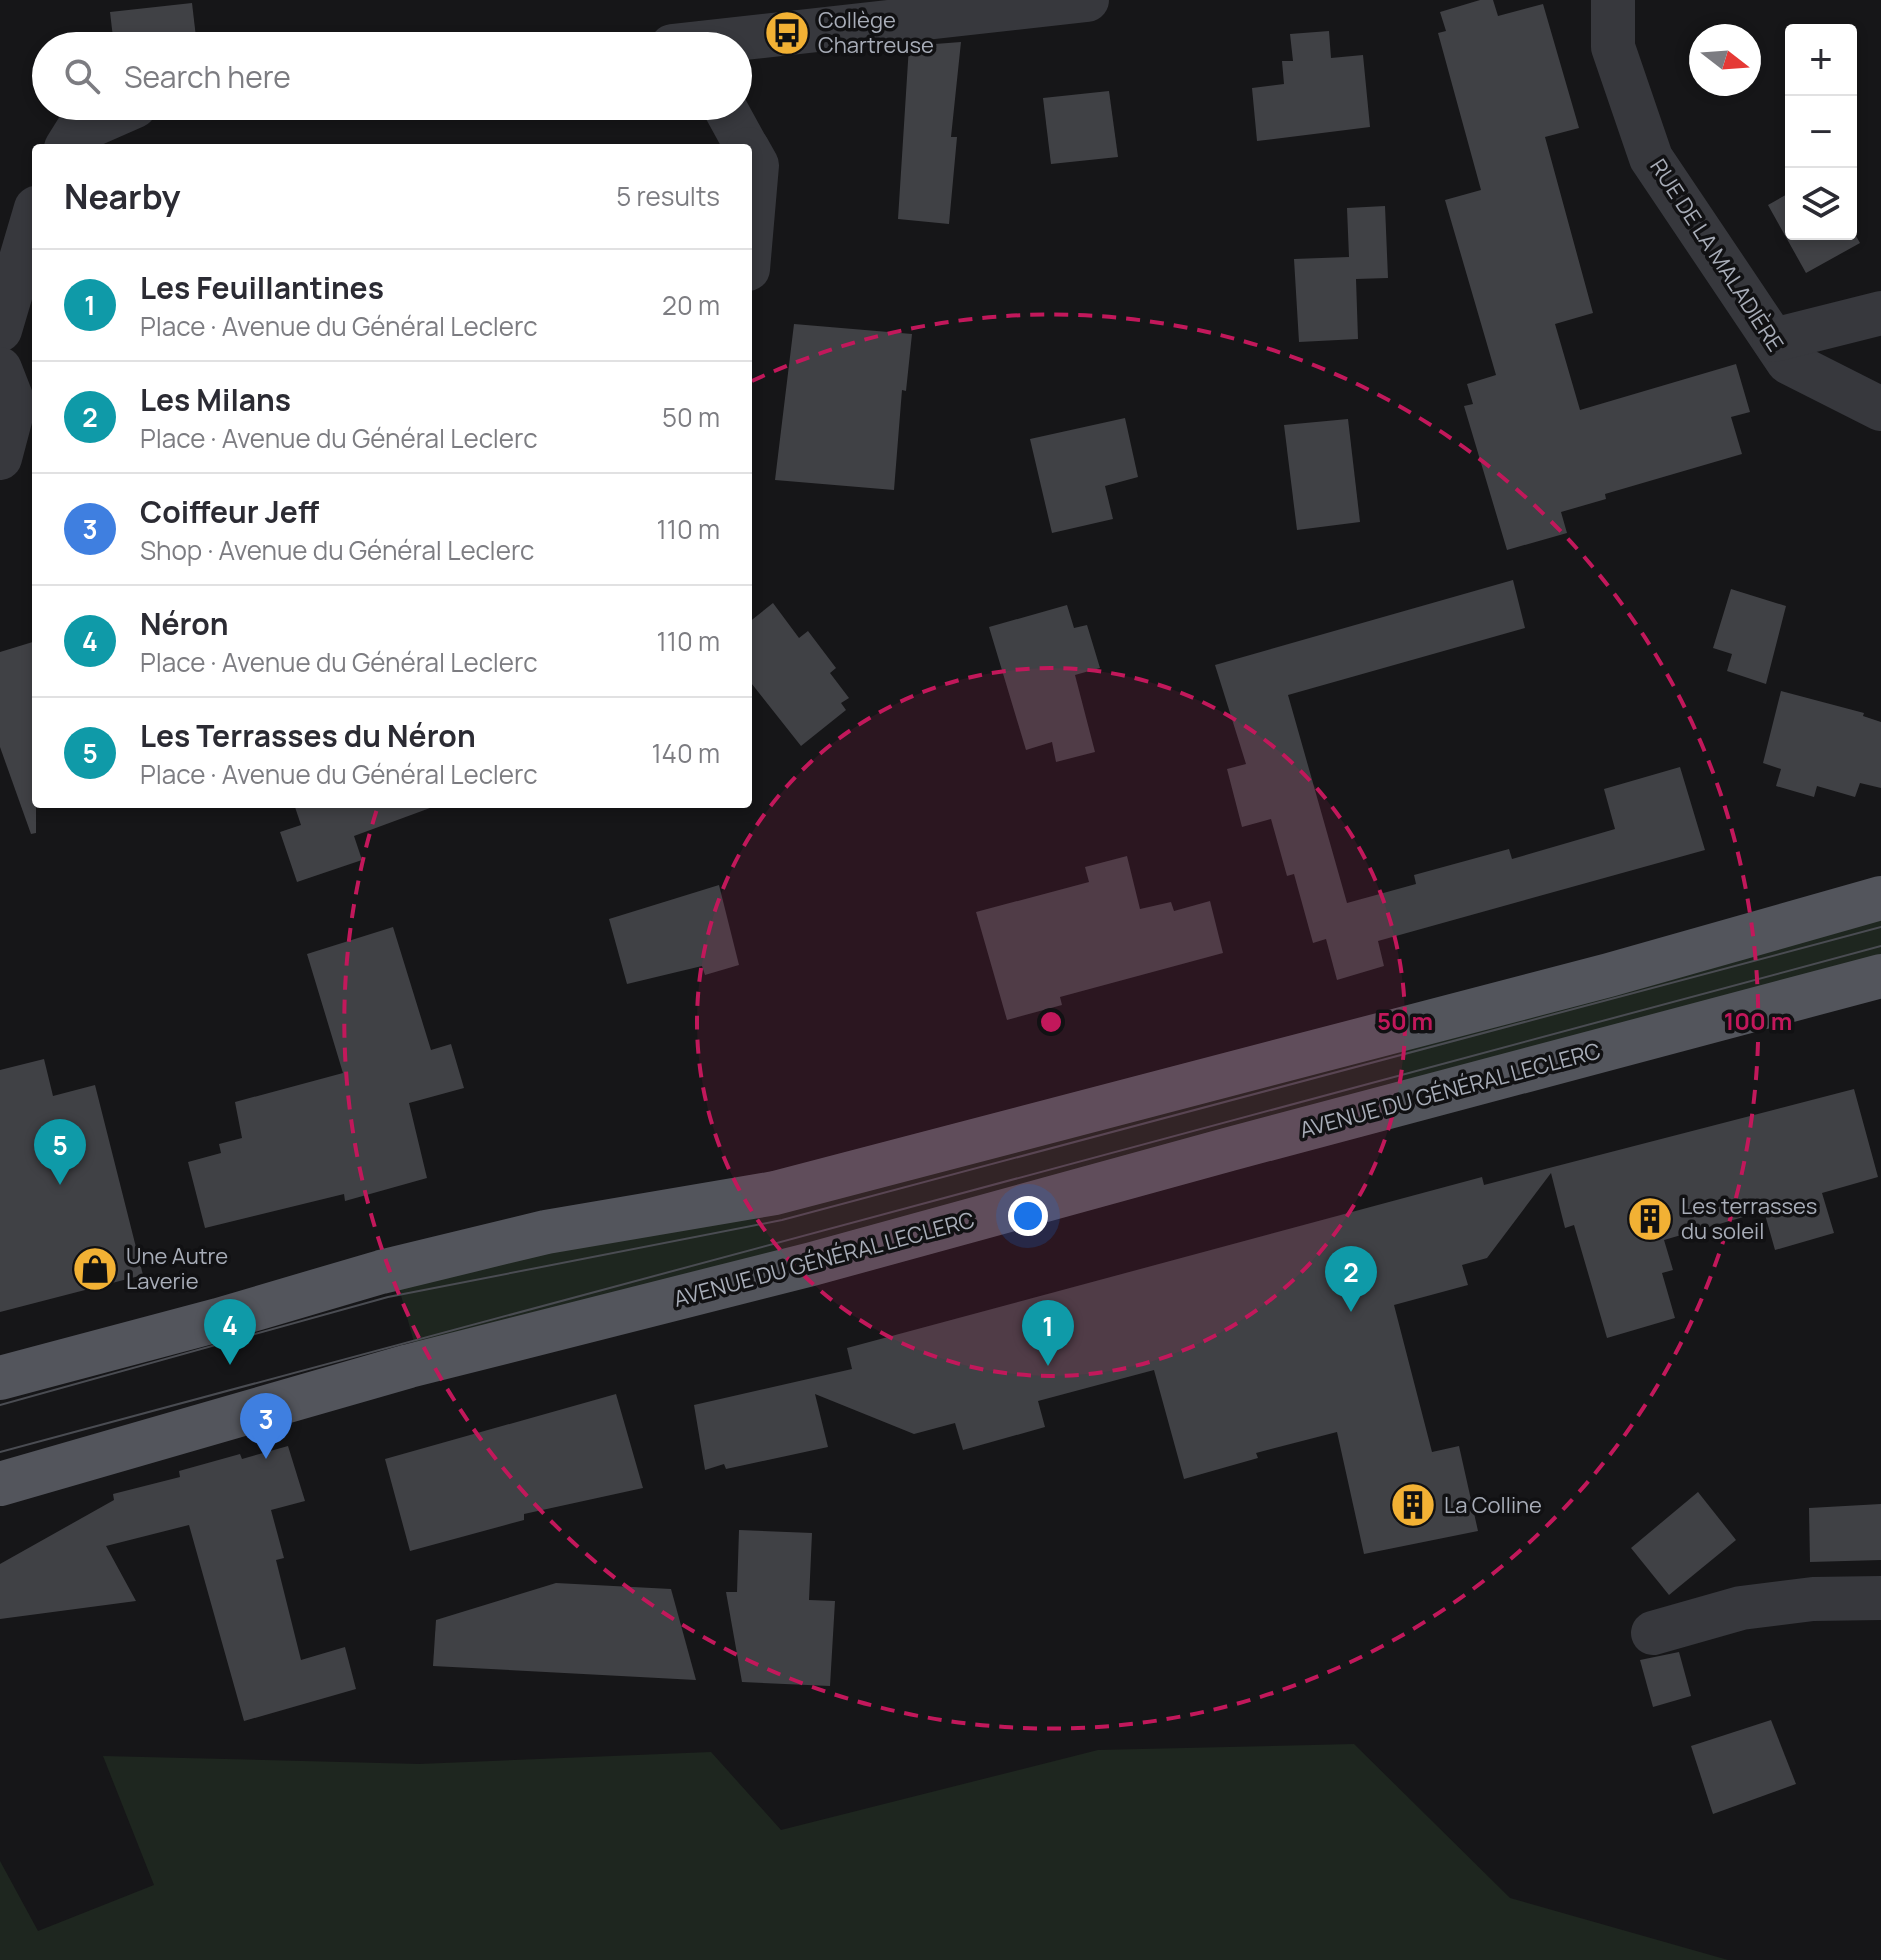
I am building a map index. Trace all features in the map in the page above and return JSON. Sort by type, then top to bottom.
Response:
[{"type":"main road","points":[[0,1378],[218,1320],[381,1272],[546,1232],[775,1193],[1609,975],[1881,898]]},
{"type":"main road","name":"AVENUE DU GÉNÉRAL LECLERC","points":[[0,1484],[409,1366],[812,1264],[1881,976]]},
{"type":"street","points":[[752,38],[1087,0]]},
{"type":"street","name":"RUE DE LA MALADIÈRE","points":[[1613,0],[1613,47],[1651,158],[1788,362],[1881,409]]},
{"type":"street","points":[[68,144],[76,132],[103,120]]},
{"type":"street","points":[[732,120],[745,144]]},
{"type":"street","points":[[752,156],[757,165],[752,223]]},
{"type":"street","points":[[0,330],[32,222]]},
{"type":"street","points":[[1774,340],[1881,313]]},
{"type":"street","points":[[0,369],[14,405],[0,458]]},
{"type":"street","points":[[1653,1633],[1741,1608],[1813,1599],[1881,1598]]},
{"type":"shaded area","points":[[1881,913],[1881,959],[417,1353],[397,1281]]},
{"type":"shaded area","points":[[1354,1744],[1510,1898],[1728,1960],[0,1960],[0,1861],[38,1931],[154,1885],[103,1756],[419,1764],[711,1752],[781,1830],[1098,1750]]},
{"type":"building","points":[[1480,0],[1493,0],[1498,16],[1543,4],[1579,128],[1545,137],[1593,313],[1555,324],[1580,410],[1736,364],[1750,412],[1731,417],[1742,454],[1605,494],[1606,499],[1561,512],[1567,533],[1507,550],[1464,406],[1473,404],[1467,384],[1496,375],[1445,200],[1481,190],[1438,33],[1446,31],[1440,12]]},
{"type":"building","points":[[192,3],[195,32],[112,32],[110,12]]},
{"type":"building","points":[[1329,31],[1331,58],[1363,55],[1370,127],[1257,141],[1252,88],[1284,84],[1282,61],[1293,61],[1290,34]]},
{"type":"building","points":[[961,42],[951,137],[957,137],[949,224],[898,219],[909,46]]},
{"type":"building","points":[[1109,91],[1118,157],[1051,164],[1043,98]]},
{"type":"building","points":[[1785,195],[1785,235],[1768,205]]},
{"type":"building","points":[[1385,206],[1388,278],[1356,279],[1358,339],[1299,342],[1294,259],[1349,257],[1347,208]]},
{"type":"building","points":[[1857,238],[1860,243],[1806,273],[1788,240]]},
{"type":"building","points":[[794,324],[912,334],[906,391],[902,390],[894,490],[775,480]]},
{"type":"building","points":[[1125,418],[1138,477],[1105,486],[1113,519],[1052,533],[1030,439]]},
{"type":"building","points":[[1348,419],[1360,522],[1297,530],[1284,425]]},
{"type":"building","points":[[1513,580],[1525,628],[1288,695],[1347,903],[1416,884],[1414,875],[1509,849],[1512,859],[1615,829],[1604,789],[1680,767],[1705,850],[1378,941],[1384,966],[1337,980],[1326,939],[1313,943],[1294,874],[1287,876],[1271,819],[1242,827],[1227,769],[1246,764],[1215,665]]},
{"type":"building","points":[[1731,589],[1786,606],[1766,684],[1727,671],[1732,654],[1713,648]]},
{"type":"building","points":[[773,603],[799,638],[808,631],[836,668],[830,673],[849,698],[841,703],[846,710],[801,746],[752,684],[752,620]]},
{"type":"building","points":[[1067,605],[1074,628],[1087,625],[1100,668],[1075,675],[1095,752],[1056,762],[1052,742],[1026,750],[989,627]]},
{"type":"building","points":[[32,642],[32,808],[36,808],[36,833],[31,834],[0,747],[0,652]]},
{"type":"building","points":[[1781,691],[1864,713],[1863,716],[1881,722],[1881,788],[1860,783],[1855,797],[1817,786],[1814,797],[1776,786],[1781,769],[1763,763]]},
{"type":"building","points":[[295,808],[430,808],[354,836],[362,860],[297,882],[280,832],[301,825]]},
{"type":"building","points":[[1127,856],[1140,909],[1171,902],[1174,911],[1210,901],[1223,953],[1060,997],[1062,1005],[1007,1020],[976,912],[1089,882],[1085,867]]},
{"type":"building","points":[[719,885],[739,965],[705,975],[702,966],[627,984],[609,919]]},
{"type":"building","points":[[393,927],[431,1050],[451,1044],[464,1088],[409,1103],[427,1178],[345,1201],[344,1194],[205,1228],[188,1162],[221,1153],[219,1144],[242,1138],[235,1102],[343,1073],[307,954]]},
{"type":"building","points":[[44,1059],[53,1096],[95,1085],[143,1275],[0,1312],[0,1070]]},
{"type":"building","points":[[1854,1089],[1878,1177],[1822,1193],[1834,1233],[1775,1250],[1764,1211],[1664,1240],[1673,1270],[1662,1273],[1675,1318],[1607,1338],[1574,1225],[1565,1228],[1551,1173],[1487,1258],[1462,1265],[1468,1285],[1394,1305],[1432,1452],[1459,1446],[1478,1531],[1364,1554],[1337,1432],[1256,1453],[1258,1458],[1184,1479],[1154,1370],[1038,1401],[1045,1427],[963,1450],[955,1423],[914,1434],[815,1394],[828,1447],[726,1469],[724,1464],[705,1470],[694,1405],[852,1369],[847,1348],[1482,1177],[1484,1185]]},
{"type":"building","points":[[616,1394],[643,1488],[524,1514],[524,1520],[410,1551],[385,1459]]},
{"type":"building","points":[[288,1446],[305,1501],[271,1510],[284,1558],[276,1560],[301,1660],[345,1647],[356,1689],[244,1721],[189,1525],[106,1546],[136,1601],[0,1619],[0,1564],[114,1500],[113,1494],[180,1477],[179,1471],[240,1454],[242,1459]]},
{"type":"building","points":[[1698,1492],[1736,1540],[1669,1595],[1631,1548]]},
{"type":"building","points":[[1881,1504],[1881,1560],[1810,1562],[1809,1508]]},
{"type":"building","points":[[739,1530],[812,1533],[809,1600],[835,1601],[830,1686],[742,1682],[726,1592],[737,1592]]},
{"type":"building","points":[[556,1583],[671,1589],[696,1680],[433,1666],[436,1620]]},
{"type":"building","points":[[1679,1652],[1691,1696],[1653,1707],[1640,1660]]},
{"type":"building","points":[[1771,1720],[1796,1784],[1713,1814],[1691,1746]]},
{"type":"tram line","points":[[0,1405],[388,1297],[782,1220],[1881,927]]},
{"type":"tram line","points":[[0,1452],[1881,946]]},
{"type":"place","name":"Collège Chartreuse","points":[[787,33]]},
{"type":"place","name":"Les Terrasses du Néron","points":[[60,1185]]},
{"type":"place","name":"Les terrasses du soleil","points":[[1650,1219]]},
{"type":"place","name":"Une Autre Laverie","points":[[95,1269]]},
{"type":"place","name":"Les Milans","points":[[1351,1312]]},
{"type":"place","name":"Néron","points":[[230,1365]]},
{"type":"place","name":"Les Feuillantines","points":[[1048,1366]]},
{"type":"place","name":"Coiffeur Jeff","points":[[266,1459]]},
{"type":"place","name":"La Colline","points":[[1413,1505]]}]
